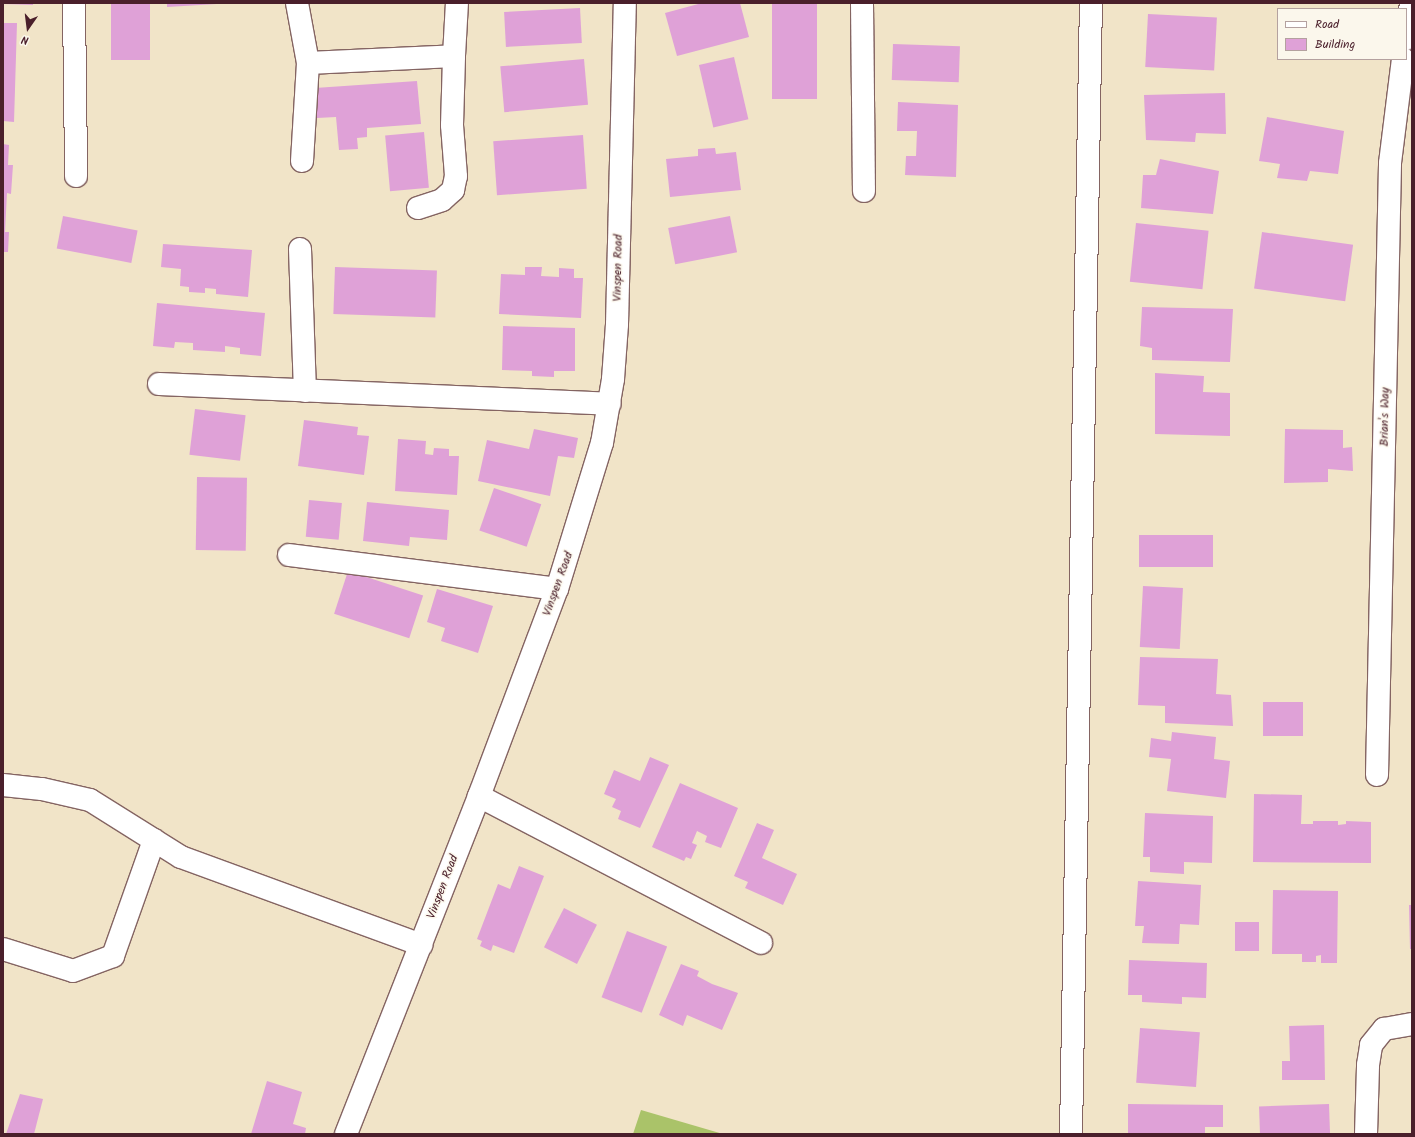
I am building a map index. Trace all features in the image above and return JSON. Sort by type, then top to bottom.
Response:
[{"type":"street","points":[[74,3],[76,176]]},
{"type":"street","points":[[297,3],[308,63],[302,161]]},
{"type":"street","points":[[418,208],[442,200],[453,190],[456,176],[452,125],[457,3]]},
{"type":"street","name":"Vinspen Road","points":[[346,1134],[479,796],[557,589],[585,504],[610,404],[617,324],[625,3]]},
{"type":"street","points":[[862,3],[864,192]]},
{"type":"street","points":[[1071,1134],[1091,3]]},
{"type":"street","points":[[1407,32],[1411,3]]},
{"type":"street","points":[[308,63],[454,56]]},
{"type":"street","name":"Brian's Way","points":[[1377,775],[1390,163],[1403,60]]},
{"type":"street","points":[[300,249],[306,391]]},
{"type":"street","points":[[159,384],[610,404]]},
{"type":"street","points":[[289,554],[557,589]]},
{"type":"street","points":[[3,785],[42,789],[90,800],[181,857],[421,945]]},
{"type":"street","points":[[479,796],[761,943]]},
{"type":"street","points":[[3,949],[73,971],[113,956],[154,840]]},
{"type":"street","points":[[1366,1134],[1368,1070],[1371,1045],[1384,1029],[1412,1024]]},
{"type":"green space","points":[[641,1110],[723,1134],[633,1134]]},
{"type":"building","points":[[33,3],[33,5],[4,4]]},
{"type":"building","points":[[111,3],[150,3],[150,60],[111,60]]},
{"type":"building","points":[[167,3],[217,3],[217,4],[167,7]]},
{"type":"building","points":[[702,3],[740,3],[749,37],[677,56],[665,13]]},
{"type":"building","points":[[772,3],[817,3],[817,99],[772,99]]},
{"type":"building","points":[[580,8],[582,43],[506,47],[504,12]]},
{"type":"building","points":[[1148,14],[1217,18],[1214,71],[1145,67]]},
{"type":"building","points":[[3,23],[17,23],[14,122],[3,121]]},
{"type":"building","points":[[893,44],[960,46],[959,82],[892,80]]},
{"type":"building","points":[[734,57],[748,119],[713,127],[699,65]]},
{"type":"building","points":[[584,59],[588,105],[504,112],[500,66]]},
{"type":"building","points":[[417,81],[421,124],[367,128],[367,137],[357,138],[358,149],[339,150],[336,117],[317,118],[315,88]]},
{"type":"building","points":[[1225,93],[1226,134],[1196,133],[1195,142],[1146,140],[1144,95]]},
{"type":"building","points":[[898,102],[958,105],[956,177],[905,175],[906,156],[916,156],[917,131],[897,131]]},
{"type":"building","points":[[1267,117],[1344,131],[1338,174],[1310,171],[1307,181],[1277,178],[1280,164],[1259,161]]},
{"type":"building","points":[[424,132],[429,188],[390,191],[385,135]]},
{"type":"building","points":[[583,135],[587,189],[497,195],[493,141]]},
{"type":"building","points":[[3,144],[9,145],[8,165],[13,165],[11,194],[7,193],[5,232],[9,232],[8,252],[3,252]]},
{"type":"building","points":[[715,148],[716,154],[736,152],[741,190],[670,197],[666,159],[698,156],[698,149]]},
{"type":"building","points":[[1160,159],[1219,171],[1213,214],[1141,208],[1143,175],[1156,175]]},
{"type":"building","points":[[63,216],[138,231],[131,263],[57,248]]},
{"type":"building","points":[[730,216],[737,252],[675,264],[668,228]]},
{"type":"building","points":[[1136,223],[1209,231],[1202,289],[1130,282]]},
{"type":"building","points":[[1262,232],[1353,245],[1345,301],[1254,288]]},
{"type":"building","points":[[163,244],[252,250],[248,297],[216,294],[216,289],[205,288],[205,293],[189,292],[189,287],[180,286],[181,269],[161,267]]},
{"type":"building","points":[[335,267],[437,271],[435,318],[333,314]]},
{"type":"building","points":[[525,267],[542,267],[541,276],[559,277],[559,268],[574,269],[574,278],[583,278],[581,318],[499,314],[501,274],[525,275]]},
{"type":"building","points":[[157,303],[265,313],[261,356],[240,354],[240,348],[225,346],[225,352],[193,350],[193,343],[175,342],[174,348],[153,346]]},
{"type":"building","points":[[1142,307],[1233,309],[1230,362],[1152,360],[1152,348],[1140,346]]},
{"type":"building","points":[[503,326],[575,328],[575,371],[554,371],[554,377],[532,376],[532,371],[502,370]]},
{"type":"building","points":[[1155,373],[1204,376],[1203,392],[1230,393],[1230,436],[1155,434]]},
{"type":"building","points":[[195,409],[246,415],[240,461],[189,455]]},
{"type":"building","points":[[304,420],[358,427],[357,435],[369,436],[364,475],[298,466]]},
{"type":"building","points":[[534,429],[578,438],[574,458],[558,456],[550,496],[478,481],[487,440],[529,449]]},
{"type":"building","points":[[1285,429],[1343,430],[1343,448],[1352,447],[1353,471],[1328,469],[1328,482],[1284,483]]},
{"type":"building","points":[[398,439],[426,441],[425,454],[433,455],[434,448],[449,449],[449,456],[459,456],[457,495],[395,491]]},
{"type":"building","points":[[197,477],[247,478],[246,551],[196,550]]},
{"type":"building","points":[[494,488],[541,504],[527,547],[479,531]]},
{"type":"building","points":[[309,500],[342,503],[339,540],[306,537]]},
{"type":"building","points":[[367,502],[449,510],[447,540],[410,537],[409,546],[363,541]]},
{"type":"building","points":[[1139,535],[1213,535],[1213,567],[1139,567]]},
{"type":"building","points":[[348,571],[423,595],[409,638],[334,614]]},
{"type":"building","points":[[1143,586],[1183,588],[1180,649],[1140,647]]},
{"type":"building","points":[[437,589],[493,606],[478,653],[441,641],[445,628],[427,622]]},
{"type":"building","points":[[1140,657],[1218,659],[1216,694],[1231,695],[1233,726],[1165,723],[1165,706],[1138,705]]},
{"type":"building","points":[[1263,702],[1303,702],[1303,736],[1263,736]]},
{"type":"building","points":[[1172,732],[1216,737],[1214,759],[1230,761],[1226,798],[1167,791],[1171,759],[1149,757],[1151,738],[1171,741]]},
{"type":"building","points":[[650,757],[669,765],[640,828],[618,819],[621,811],[612,807],[616,799],[604,794],[614,770],[640,781]]},
{"type":"building","points":[[680,783],[738,808],[721,848],[705,842],[707,836],[697,831],[692,843],[697,845],[691,859],[686,857],[684,861],[652,847]]},
{"type":"building","points":[[1254,794],[1302,795],[1301,824],[1313,824],[1313,821],[1338,821],[1338,825],[1346,824],[1346,821],[1371,822],[1371,863],[1253,862]]},
{"type":"building","points":[[1145,813],[1213,816],[1212,863],[1184,862],[1184,874],[1150,872],[1150,857],[1143,857]]},
{"type":"building","points":[[757,823],[774,830],[762,858],[797,874],[783,905],[745,888],[748,882],[734,876]]},
{"type":"building","points":[[519,866],[544,876],[514,953],[493,945],[491,951],[480,946],[482,941],[477,939],[498,884],[510,889]]},
{"type":"building","points":[[1138,881],[1201,885],[1199,925],[1180,924],[1179,944],[1142,943],[1144,926],[1135,926]]},
{"type":"building","points":[[1273,890],[1338,891],[1337,963],[1321,963],[1321,955],[1316,956],[1316,962],[1302,962],[1302,954],[1272,954]]},
{"type":"building","points":[[1409,905],[1412,905],[1412,949],[1410,949]]},
{"type":"building","points":[[564,908],[597,925],[577,964],[544,947]]},
{"type":"building","points":[[1235,922],[1259,922],[1259,951],[1235,951]]},
{"type":"building","points":[[627,931],[667,946],[642,1013],[602,997]]},
{"type":"building","points":[[1129,960],[1207,963],[1206,998],[1182,997],[1182,1004],[1142,1002],[1142,995],[1128,995]]},
{"type":"building","points":[[681,964],[699,971],[697,976],[712,984],[738,993],[722,1030],[687,1015],[683,1026],[659,1015]]},
{"type":"building","points":[[1324,1025],[1325,1080],[1282,1080],[1282,1061],[1290,1061],[1289,1026]]},
{"type":"building","points":[[1140,1028],[1200,1032],[1196,1087],[1136,1083]]},
{"type":"building","points":[[267,1081],[302,1092],[293,1124],[306,1128],[305,1134],[251,1134]]},
{"type":"building","points":[[20,1094],[43,1099],[34,1134],[6,1134]]},
{"type":"building","points":[[1128,1104],[1223,1105],[1223,1127],[1205,1127],[1205,1134],[1128,1134]]},
{"type":"building","points":[[1329,1104],[1330,1134],[1260,1134],[1259,1106]]}]
